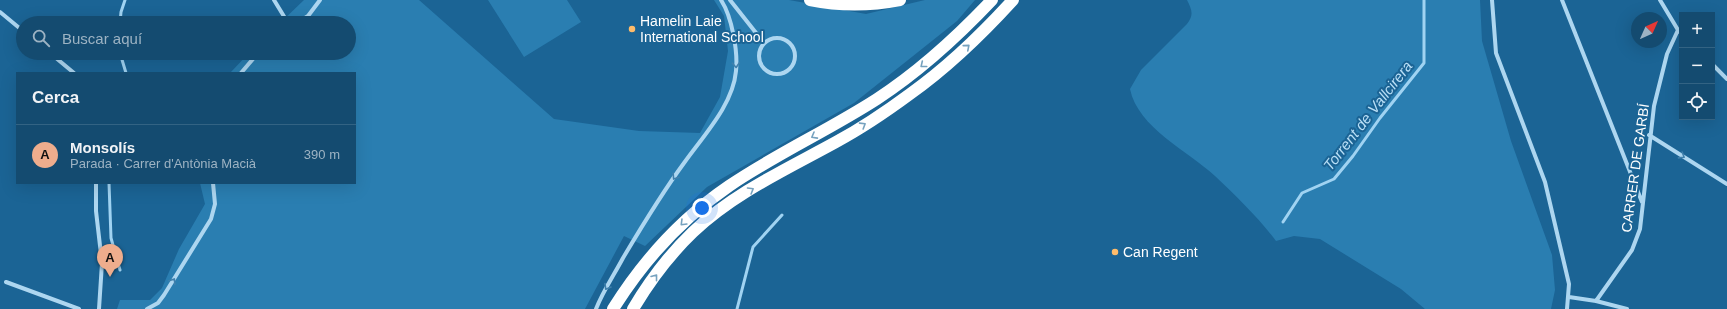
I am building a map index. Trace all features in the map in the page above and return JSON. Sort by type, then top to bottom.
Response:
[{"type":"highway","points":[[810,0],[829,4],[866,5],[900,0]]},
{"type":"highway","points":[[614,309],[642,267],[676,230],[702,205],[750,172],[835,125],[896,86],[943,48],[992,0]]},
{"type":"highway","points":[[634,309],[669,260],[693,233],[714,214],[748,191],[838,141],[910,95],[971,44],[1013,0]]},
{"type":"street","points":[[274,0],[284,16]]},
{"type":"street","points":[[308,16],[320,0]]},
{"type":"street","points":[[596,309],[601,297],[635,238],[684,163],[714,125],[728,96],[736,71],[735,40],[725,6],[721,0]]},
{"type":"street","points":[[730,0],[764,43]]},
{"type":"street","points":[[1492,0],[1496,53],[1545,182],[1569,284],[1567,309]]},
{"type":"street","points":[[1562,0],[1643,204]]},
{"type":"street","points":[[1660,0],[1678,30]]},
{"type":"street","points":[[0,12],[16,25]]},
{"type":"street","name":"CARRER DE GARBÍ","points":[[1596,301],[1632,250],[1640,229],[1649,135],[1654,106],[1667,54],[1678,30]]},
{"type":"street","points":[[773,38],[778,38],[789,42],[794,52],[793,63],[790,68],[781,73],[775,74],[765,69],[759,60],[759,54],[764,43],[773,38]]},
{"type":"street","points":[[58,60],[73,72]]},
{"type":"street","points":[[242,72],[252,60]]},
{"type":"street","points":[[1715,67],[1727,79]]},
{"type":"street","points":[[1649,135],[1727,184]]},
{"type":"street","points":[[96,184],[96,211],[102,263],[99,309]]},
{"type":"street","points":[[147,309],[158,303],[164,295],[211,219],[215,204],[213,184]]},
{"type":"street","points":[[6,282],[79,309]]},
{"type":"street","points":[[1569,298],[1596,301],[1627,309]]},
{"type":"shaded area","points":[[304,0],[419,0],[554,119],[639,131],[700,133],[720,97],[728,51],[724,16],[714,0],[789,0],[866,14],[925,0],[975,0],[957,21],[854,103],[707,187],[645,246],[624,236],[585,309],[117,309],[120,300],[150,300],[162,288],[179,249],[205,204],[200,184],[356,184],[356,72],[231,72],[242,60],[356,60],[356,16],[287,16]]},
{"type":"shaded area","points":[[488,0],[567,0],[581,22],[524,57]]},
{"type":"shaded area","points":[[1187,0],[1480,0],[1482,41],[1511,141],[1552,255],[1555,290],[1551,309],[1425,309],[1401,289],[1320,239],[1294,236],[1276,241],[1239,199],[1215,176],[1153,127],[1143,116],[1135,103],[1130,89],[1141,70],[1187,24],[1191,18],[1192,12]]},
{"type":"waterway","points":[[121,16],[125,0]]},
{"type":"waterway","name":"Torrent de Vallcirera","points":[[1283,222],[1302,193],[1334,179],[1424,63],[1424,0]]},
{"type":"waterway","points":[[122,60],[126,72]]},
{"type":"waterway","points":[[109,184],[111,238],[120,270]]},
{"type":"waterway","points":[[737,309],[753,247],[782,215]]},
{"type":"place","name":"Hamelin Laie International School","points":[[632,29]]},
{"type":"place","name":"Can Regent","points":[[1115,252]]},
{"type":"place","name":"Monsolís","points":[[110,277]]}]
